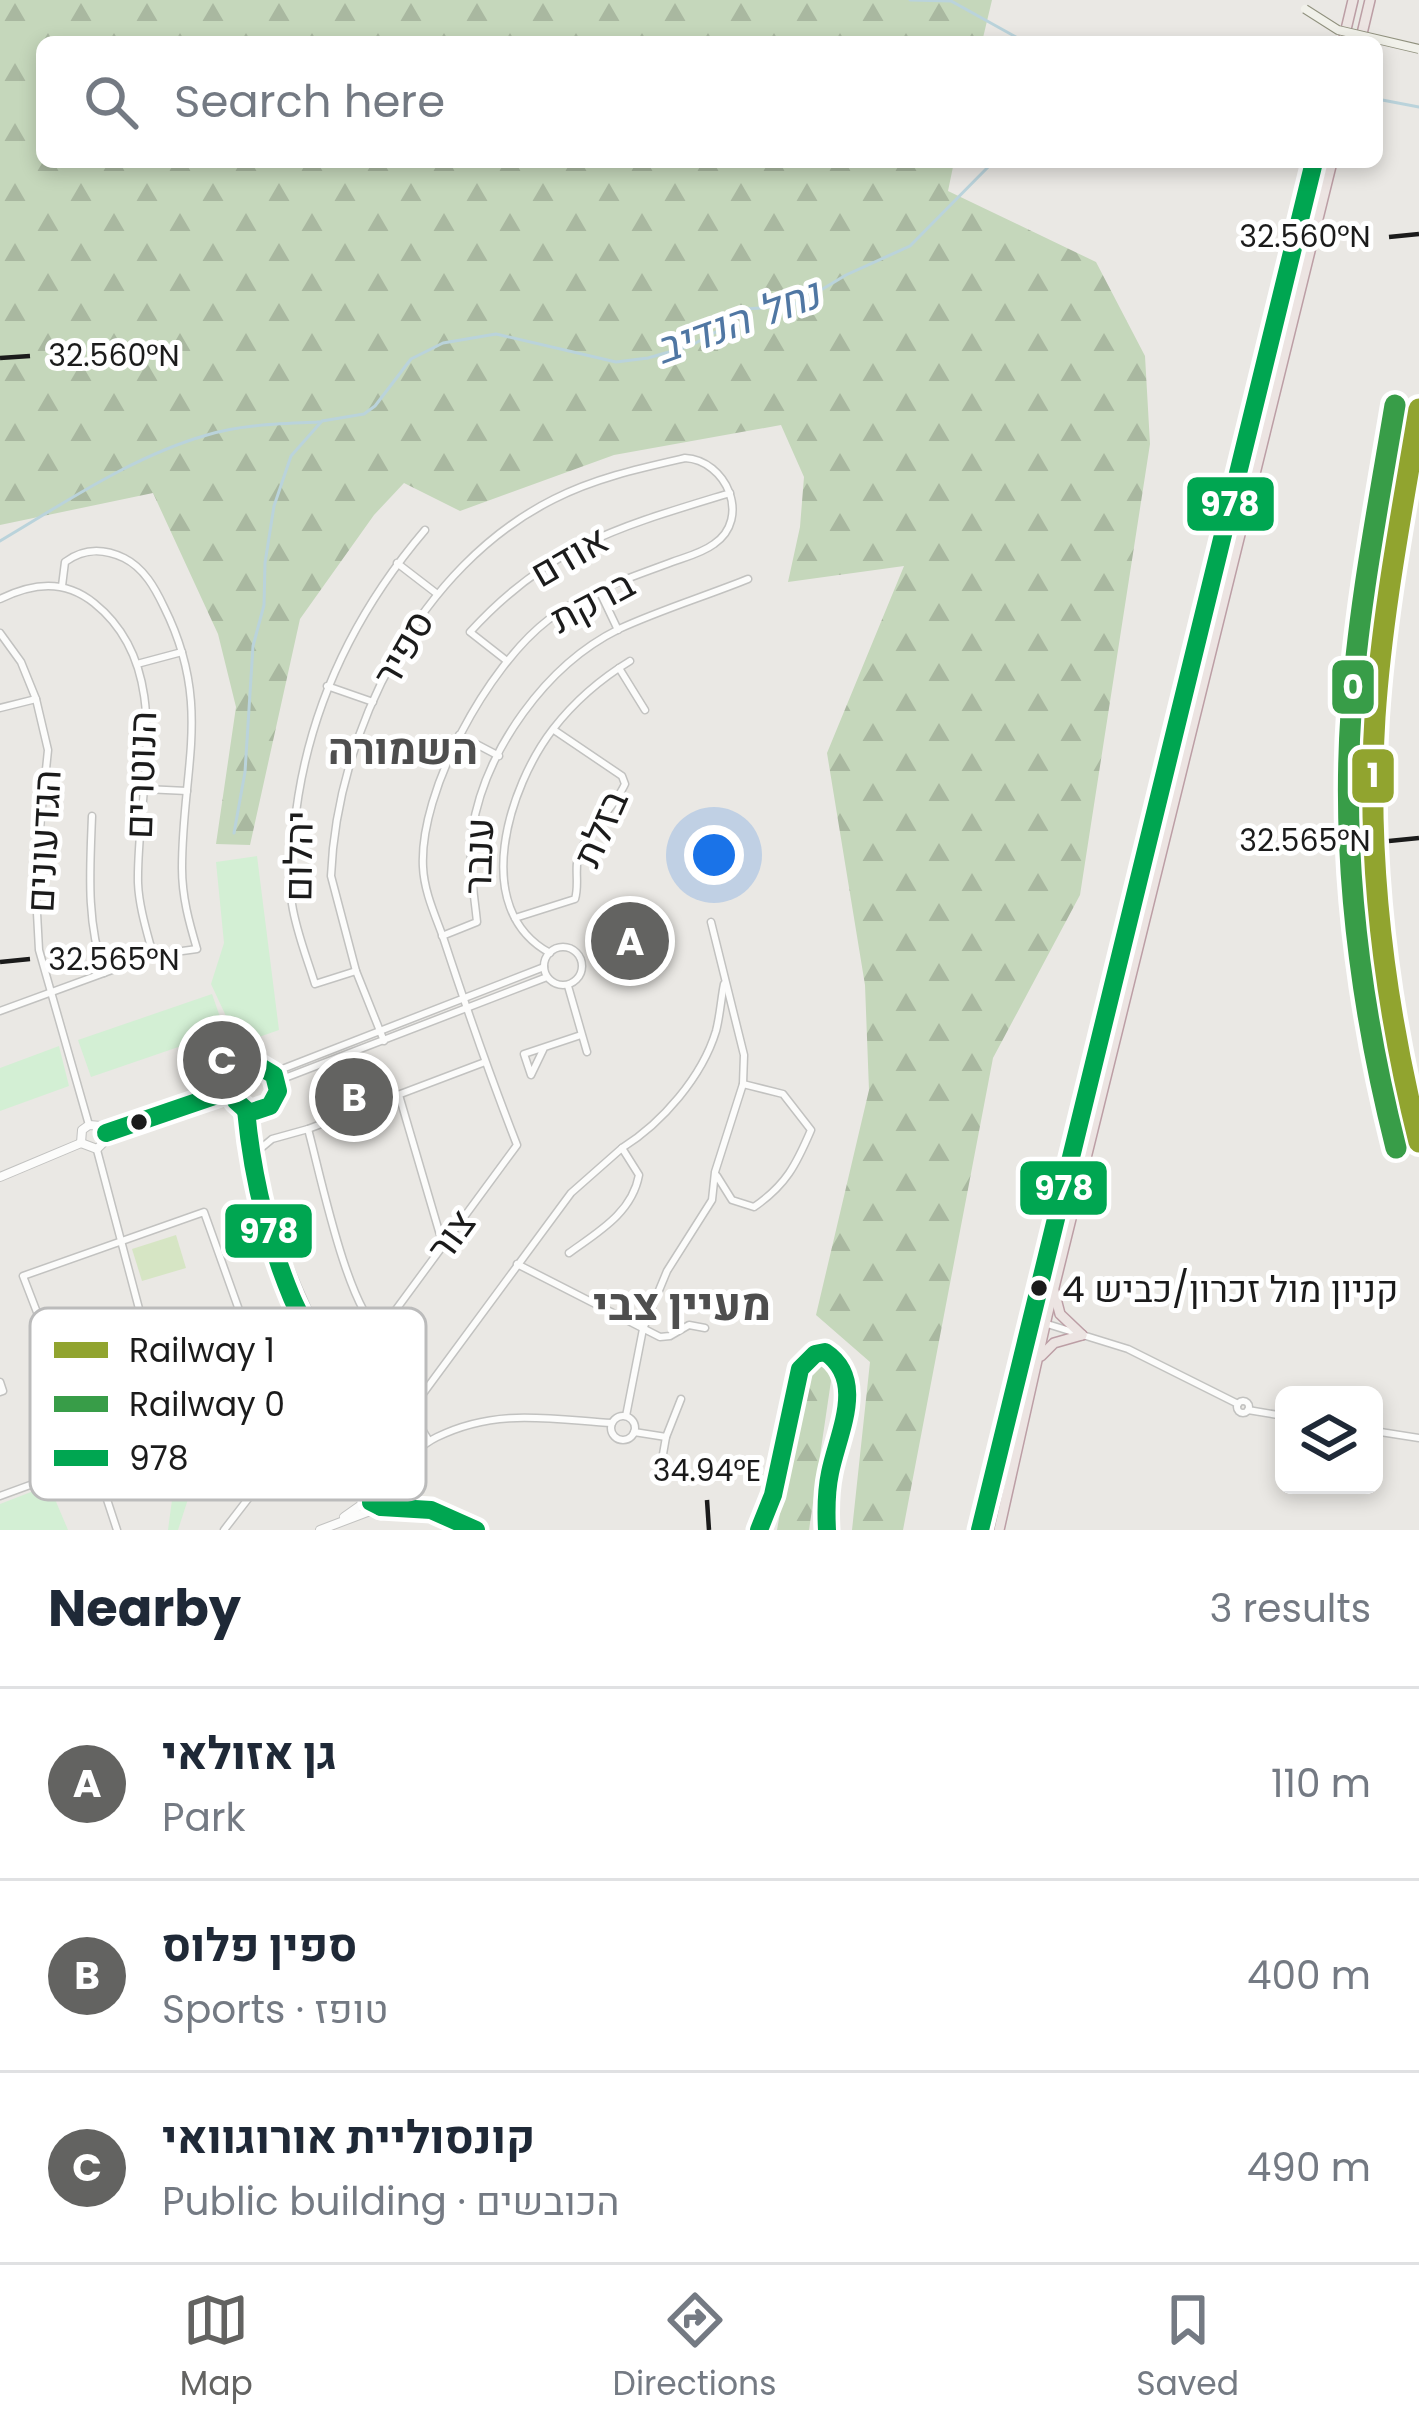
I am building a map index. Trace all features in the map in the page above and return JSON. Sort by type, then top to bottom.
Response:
[{"type":"highway","points":[[1344,36],[1353,0]]},
{"type":"highway","points":[[1361,36],[1370,0]]},
{"type":"highway","points":[[980,1530],[1313,168]]},
{"type":"highway","points":[[999,1530],[1045,1323],[1331,168]]},
{"type":"highway","points":[[1054,1288],[1060,1314],[1082,1335]]},
{"type":"highway","points":[[1038,1360],[1054,1342],[1082,1335]]},
{"type":"main road","points":[[1305,9],[1338,30],[1362,36]]},
{"type":"main road","points":[[1383,41],[1419,50]]},
{"type":"street","name":"ספיר","points":[[382,1037],[356,971],[331,861],[343,780],[373,702],[436,593],[511,525],[554,499],[601,480],[698,458],[722,473],[730,493]]},
{"type":"street","name":"ברקת","points":[[517,1145],[484,1064],[442,936],[423,870],[424,832],[459,735],[507,661],[549,619],[599,590],[715,544],[730,522],[730,493]]},
{"type":"street","name":"אודם","points":[[507,661],[470,632],[536,570],[620,526],[730,493]]},
{"type":"street","name":"יהלום","points":[[356,971],[315,984],[292,905],[296,802],[327,686],[368,605],[425,530]]},
{"type":"street","points":[[0,599],[27,586],[62,586],[64,562],[79,552],[104,550],[130,560],[153,583],[182,652],[194,721],[182,868],[184,906],[197,949],[153,955],[0,1010]]},
{"type":"street","points":[[397,563],[436,593]]},
{"type":"street","name":"ענבר","points":[[442,936],[477,922],[472,831],[499,756],[532,701],[561,669],[618,630],[748,579]]},
{"type":"street","name":"הנוטרים","points":[[62,586],[105,611],[137,664],[145,704],[138,890],[153,955]]},
{"type":"street","points":[[599,590],[618,630]]},
{"type":"street","name":"הגדעונים","points":[[0,633],[21,662],[48,750],[34,876],[39,950],[88,1125]]},
{"type":"street","points":[[137,664],[182,652]]},
{"type":"street","points":[[568,985],[581,973],[580,957],[566,948],[550,953],[534,944],[504,893],[510,816],[525,773],[553,729],[583,697],[630,661]]},
{"type":"street","points":[[619,668],[645,710]]},
{"type":"street","points":[[327,686],[373,702]]},
{"type":"street","points":[[0,708],[36,699]]},
{"type":"street","name":"בזלת","points":[[515,918],[575,899],[580,851],[625,784],[622,776],[553,729]]},
{"type":"street","points":[[459,735],[499,756]]},
{"type":"street","points":[[145,789],[188,791]]},
{"type":"street","points":[[92,816],[88,897],[95,948],[105,974]]},
{"type":"street","points":[[426,1443],[489,1417],[612,1424],[626,1416],[643,1329],[667,1271],[712,1200],[715,1172],[743,1084],[743,1054],[711,922]]},
{"type":"street","points":[[465,1006],[544,967],[550,953]]},
{"type":"street","points":[[544,967],[555,983],[568,985]]},
{"type":"street","points":[[274,1077],[548,977]]},
{"type":"street","points":[[426,1390],[571,1193],[622,1148],[648,1132],[693,1077],[716,1033],[725,981]]},
{"type":"street","points":[[568,985],[587,1052]]},
{"type":"street","points":[[544,1048],[581,1035]]},
{"type":"street","points":[[258,1151],[272,1139],[484,1064]]},
{"type":"street","points":[[251,1110],[274,1101],[274,1077],[264,1067],[249,1066],[238,1072],[232,1090],[236,1101],[251,1110],[288,1266],[307,1308]]},
{"type":"street","points":[[715,1172],[731,1200],[754,1207],[778,1191],[798,1162],[811,1130],[783,1094],[743,1084]]},
{"type":"street","points":[[106,1133],[232,1090]]},
{"type":"street","points":[[399,1095],[443,1246]]},
{"type":"street","points":[[251,1110],[257,1188],[297,1308]]},
{"type":"street","points":[[88,1125],[101,1126],[106,1133],[106,1141],[97,1149],[88,1149],[80,1134],[88,1125]]},
{"type":"street","points":[[255,1128],[272,1139]]},
{"type":"street","points":[[308,1129],[362,1308]]},
{"type":"street","points":[[0,1177],[82,1143]]},
{"type":"street","name":"צור","points":[[398,1308],[517,1145]]},
{"type":"street","points":[[569,1253],[614,1221],[637,1186],[639,1175],[622,1148]]},
{"type":"street","points":[[97,1149],[140,1308]]},
{"type":"street","points":[[35,1308],[22,1276],[204,1212],[238,1308]]},
{"type":"street","points":[[517,1264],[664,1337],[688,1325],[705,1328]]},
{"type":"street","points":[[1031,1319],[1128,1349],[1238,1405],[1240,1413],[1275,1414]]},
{"type":"street","points":[[759,1530],[773,1495],[800,1369],[814,1354],[825,1352],[842,1362],[848,1378],[829,1476],[826,1530]]},
{"type":"street","points":[[659,1477],[666,1437],[681,1399]]},
{"type":"street","points":[[626,1416],[634,1432]]},
{"type":"street","points":[[612,1424],[619,1438],[634,1432]]},
{"type":"street","points":[[634,1432],[666,1437]]},
{"type":"street","points":[[1383,1432],[1419,1438]]},
{"type":"street","points":[[426,1436],[429,1441]]},
{"type":"street","points":[[0,1496],[30,1485]]},
{"type":"street","points":[[107,1500],[117,1530]]},
{"type":"street","points":[[224,1530],[247,1500]]},
{"type":"street","points":[[320,1530],[370,1500]]},
{"type":"street","points":[[380,1508],[387,1500]]},
{"type":"street","points":[[393,1500],[460,1519],[476,1530]]},
{"type":"street","points":[[343,1518],[380,1508],[413,1506]]},
{"type":"green space","points":[[0,0],[992,0],[983,36],[36,36],[36,168],[953,168],[948,191],[1096,262],[1145,356],[1150,444],[1080,895],[993,1058],[903,1530],[852,1530],[870,1362],[816,1315],[869,1090],[865,985],[827,753],[904,566],[788,582],[804,477],[781,425],[614,455],[460,511],[404,483],[374,515],[300,619],[250,845],[216,844],[236,707],[218,634],[153,493],[0,525]]},
{"type":"green space","points":[[257,856],[279,1030],[239,1044],[211,984],[224,943],[216,862]]},
{"type":"green space","points":[[212,994],[225,1031],[91,1077],[78,1040]]},
{"type":"green space","points":[[59,1046],[69,1086],[0,1111],[0,1068]]},
{"type":"green space","points":[[176,1235],[186,1268],[142,1281],[132,1249]]},
{"type":"green space","points":[[815,1364],[829,1370],[831,1381],[809,1530],[777,1530],[805,1375]]},
{"type":"green space","points":[[30,1492],[30,1500],[55,1500],[68,1530],[0,1530],[0,1504]]},
{"type":"green space","points":[[172,1500],[188,1500],[178,1530],[168,1530]]},
{"type":"waterway","points":[[910,0],[951,1],[1014,36]]},
{"type":"waterway","points":[[1383,100],[1419,107]]},
{"type":"waterway","name":"נחל הנדיב","points":[[234,833],[245,772],[253,646],[264,605],[274,506],[291,456],[322,421],[364,414],[411,359],[443,343],[496,334],[616,362],[690,346],[727,326],[745,309],[789,306],[910,246],[987,168]]},
{"type":"waterway","points":[[0,541],[100,481],[180,444],[234,429],[319,422]]},
{"type":"rail line","name":"0","points":[[1395,405],[1358,635],[1349,823],[1363,986],[1396,1148]]},
{"type":"rail line","name":"1","points":[[1419,409],[1382,639],[1373,771],[1380,931],[1419,1142]]},
{"type":"transit line","name":"978","points":[[980,1530],[1313,168]]},
{"type":"transit line","name":"978","points":[[246,1110],[236,1101],[232,1084],[243,1068],[259,1066],[274,1075],[278,1091],[270,1106],[255,1111]]},
{"type":"transit line","name":"978","points":[[106,1133],[232,1090]]},
{"type":"transit line","name":"978","points":[[246,1110],[268,1229],[297,1308]]},
{"type":"transit line","name":"978","points":[[759,1530],[773,1495],[800,1369],[815,1354],[825,1352],[838,1364],[847,1392],[829,1480],[827,1530]]},
{"type":"transit line","name":"978","points":[[371,1500],[381,1507]]},
{"type":"transit line","name":"978","points":[[381,1507],[431,1510],[476,1530]]},
{"type":"place","name":"גן אזולאי","points":[[630,941]]},
{"type":"place","name":"קונסוליית אורוגוואי","points":[[222,1060]]},
{"type":"place","name":"ספין פלוס","points":[[354,1097]]},
{"type":"place","name":"קניון מול זכרון/כביש 4","points":[[1039,1288]]},
{"type":"district","name":"השמורה","points":[[403,749]]},
{"type":"district","name":"מעיין צבי","points":[[682,1304]]}]
